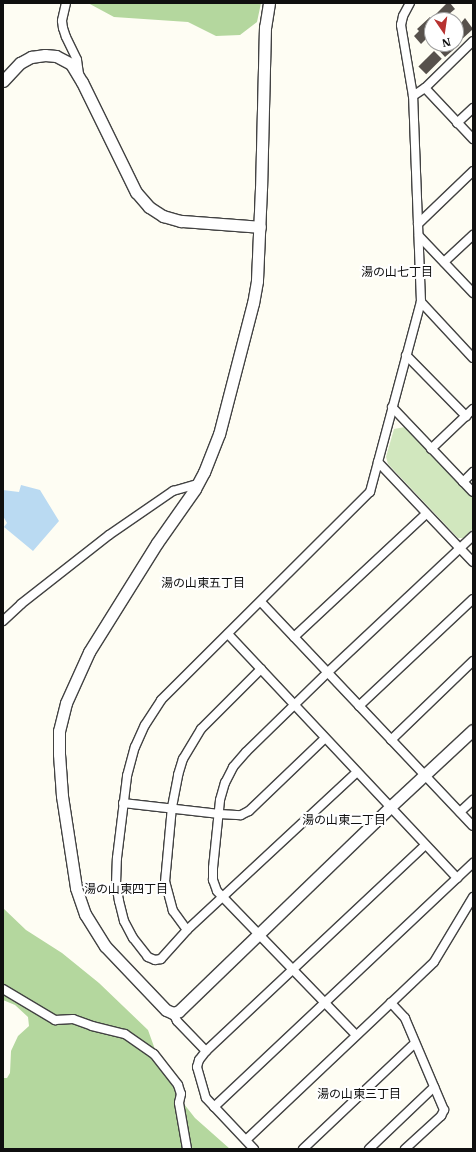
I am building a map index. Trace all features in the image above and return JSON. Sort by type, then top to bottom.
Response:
[{"type":"street","points":[[66,3],[62,21],[63,28],[77,60],[79,78]]},
{"type":"street","points":[[206,1051],[177,1021],[173,1013],[166,1010],[117,959],[94,930],[85,914],[76,888],[64,809],[59,754],[60,731],[66,703],[89,652],[157,543],[197,484],[204,472],[219,434],[253,303],[257,281],[260,227],[265,27],[269,3]]},
{"type":"street","points":[[357,772],[187,930],[160,958],[155,960],[148,957],[133,938],[124,921],[116,884],[117,858],[126,776],[135,747],[145,725],[161,700],[184,676],[261,602],[370,492],[421,302],[413,96],[401,25],[403,16],[410,3]]},
{"type":"street","points":[[413,96],[424,88],[473,41]]},
{"type":"street","points":[[3,81],[20,63],[32,57],[45,54],[56,56],[71,64],[136,192],[149,207],[163,216],[181,221],[260,227]]},
{"type":"street","points":[[424,88],[473,139]]},
{"type":"street","points":[[457,123],[473,108]]},
{"type":"street","points":[[418,224],[473,172]]},
{"type":"street","points":[[444,262],[473,235]]},
{"type":"street","points":[[419,236],[473,293]]},
{"type":"street","points":[[421,302],[473,358]]},
{"type":"street","points":[[406,355],[466,416]]},
{"type":"street","points":[[392,407],[473,492]]},
{"type":"street","points":[[431,448],[473,409]]},
{"type":"street","points":[[378,462],[473,562]]},
{"type":"street","points":[[463,482],[473,472]]},
{"type":"street","points":[[3,621],[27,599],[109,535],[173,492],[197,484]]},
{"type":"street","points":[[294,637],[426,514]]},
{"type":"street","points":[[356,1035],[217,891],[213,880],[219,814],[225,783],[233,767],[246,752],[294,704],[473,536]]},
{"type":"street","points":[[359,706],[473,599]]},
{"type":"street","points":[[261,602],[424,776],[473,826]]},
{"type":"street","points":[[228,634],[457,878]]},
{"type":"street","points":[[391,740],[473,661]]},
{"type":"street","points":[[187,930],[173,911],[165,882],[172,808],[178,775],[183,759],[198,734],[215,713],[261,670]]},
{"type":"street","points":[[173,1013],[179,1011],[390,807],[473,730]]},
{"type":"street","points":[[123,803],[219,814],[241,815],[249,811],[325,738]]},
{"type":"street","points":[[460,812],[473,800]]},
{"type":"street","points":[[254,1149],[206,1098],[197,1067],[199,1060],[206,1051],[425,844]]},
{"type":"street","points":[[214,1107],[473,863]]},
{"type":"street","points":[[246,1140],[434,962],[473,897]]},
{"type":"street","points":[[3,989],[55,1020],[73,1019],[92,1026],[125,1034],[154,1054],[178,1085],[181,1094],[179,1103],[186,1149]]},
{"type":"street","points":[[392,1003],[405,1018],[444,1110],[441,1116],[405,1149]]},
{"type":"street","points":[[303,1149],[415,1043]]},
{"type":"street","points":[[369,1149],[434,1087]]},
{"type":"green space","points":[[88,3],[261,3],[257,22],[240,35],[216,36],[188,22],[114,17]]},
{"type":"green space","points":[[405,427],[473,498],[473,528],[464,538],[458,538],[388,464],[386,457],[394,429]]},
{"type":"green space","points":[[3,908],[26,930],[62,953],[99,983],[148,1030],[157,1055],[184,1104],[195,1118],[230,1149],[3,1149],[3,1078],[7,1078],[10,1073],[11,1051],[18,1036],[29,1026],[28,1017],[15,1005],[3,1000]]},
{"type":"water","points":[[21,485],[40,490],[59,521],[33,551],[4,527],[7,523],[3,516],[3,490],[19,492]]},
{"type":"building","points":[[447,3],[450,3],[455,9],[451,12],[438,12]]},
{"type":"building","points":[[465,18],[473,29],[464,37]]},
{"type":"building","points":[[424,23],[424,41],[421,44],[414,36],[419,31],[417,29]]},
{"type":"building","points":[[433,52],[435,52],[442,59],[426,74],[418,67]]},
{"type":"building","points":[[440,52],[451,52],[445,57]]},
{"type":"district","name":"湯の山七丁目","points":[[397,272]]},
{"type":"district","name":"湯の山東五丁目","points":[[203,583]]},
{"type":"district","name":"湯の山東二丁目","points":[[344,820]]},
{"type":"district","name":"湯の山東四丁目","points":[[126,889]]},
{"type":"district","name":"湯の山東三丁目","points":[[359,1094]]}]
